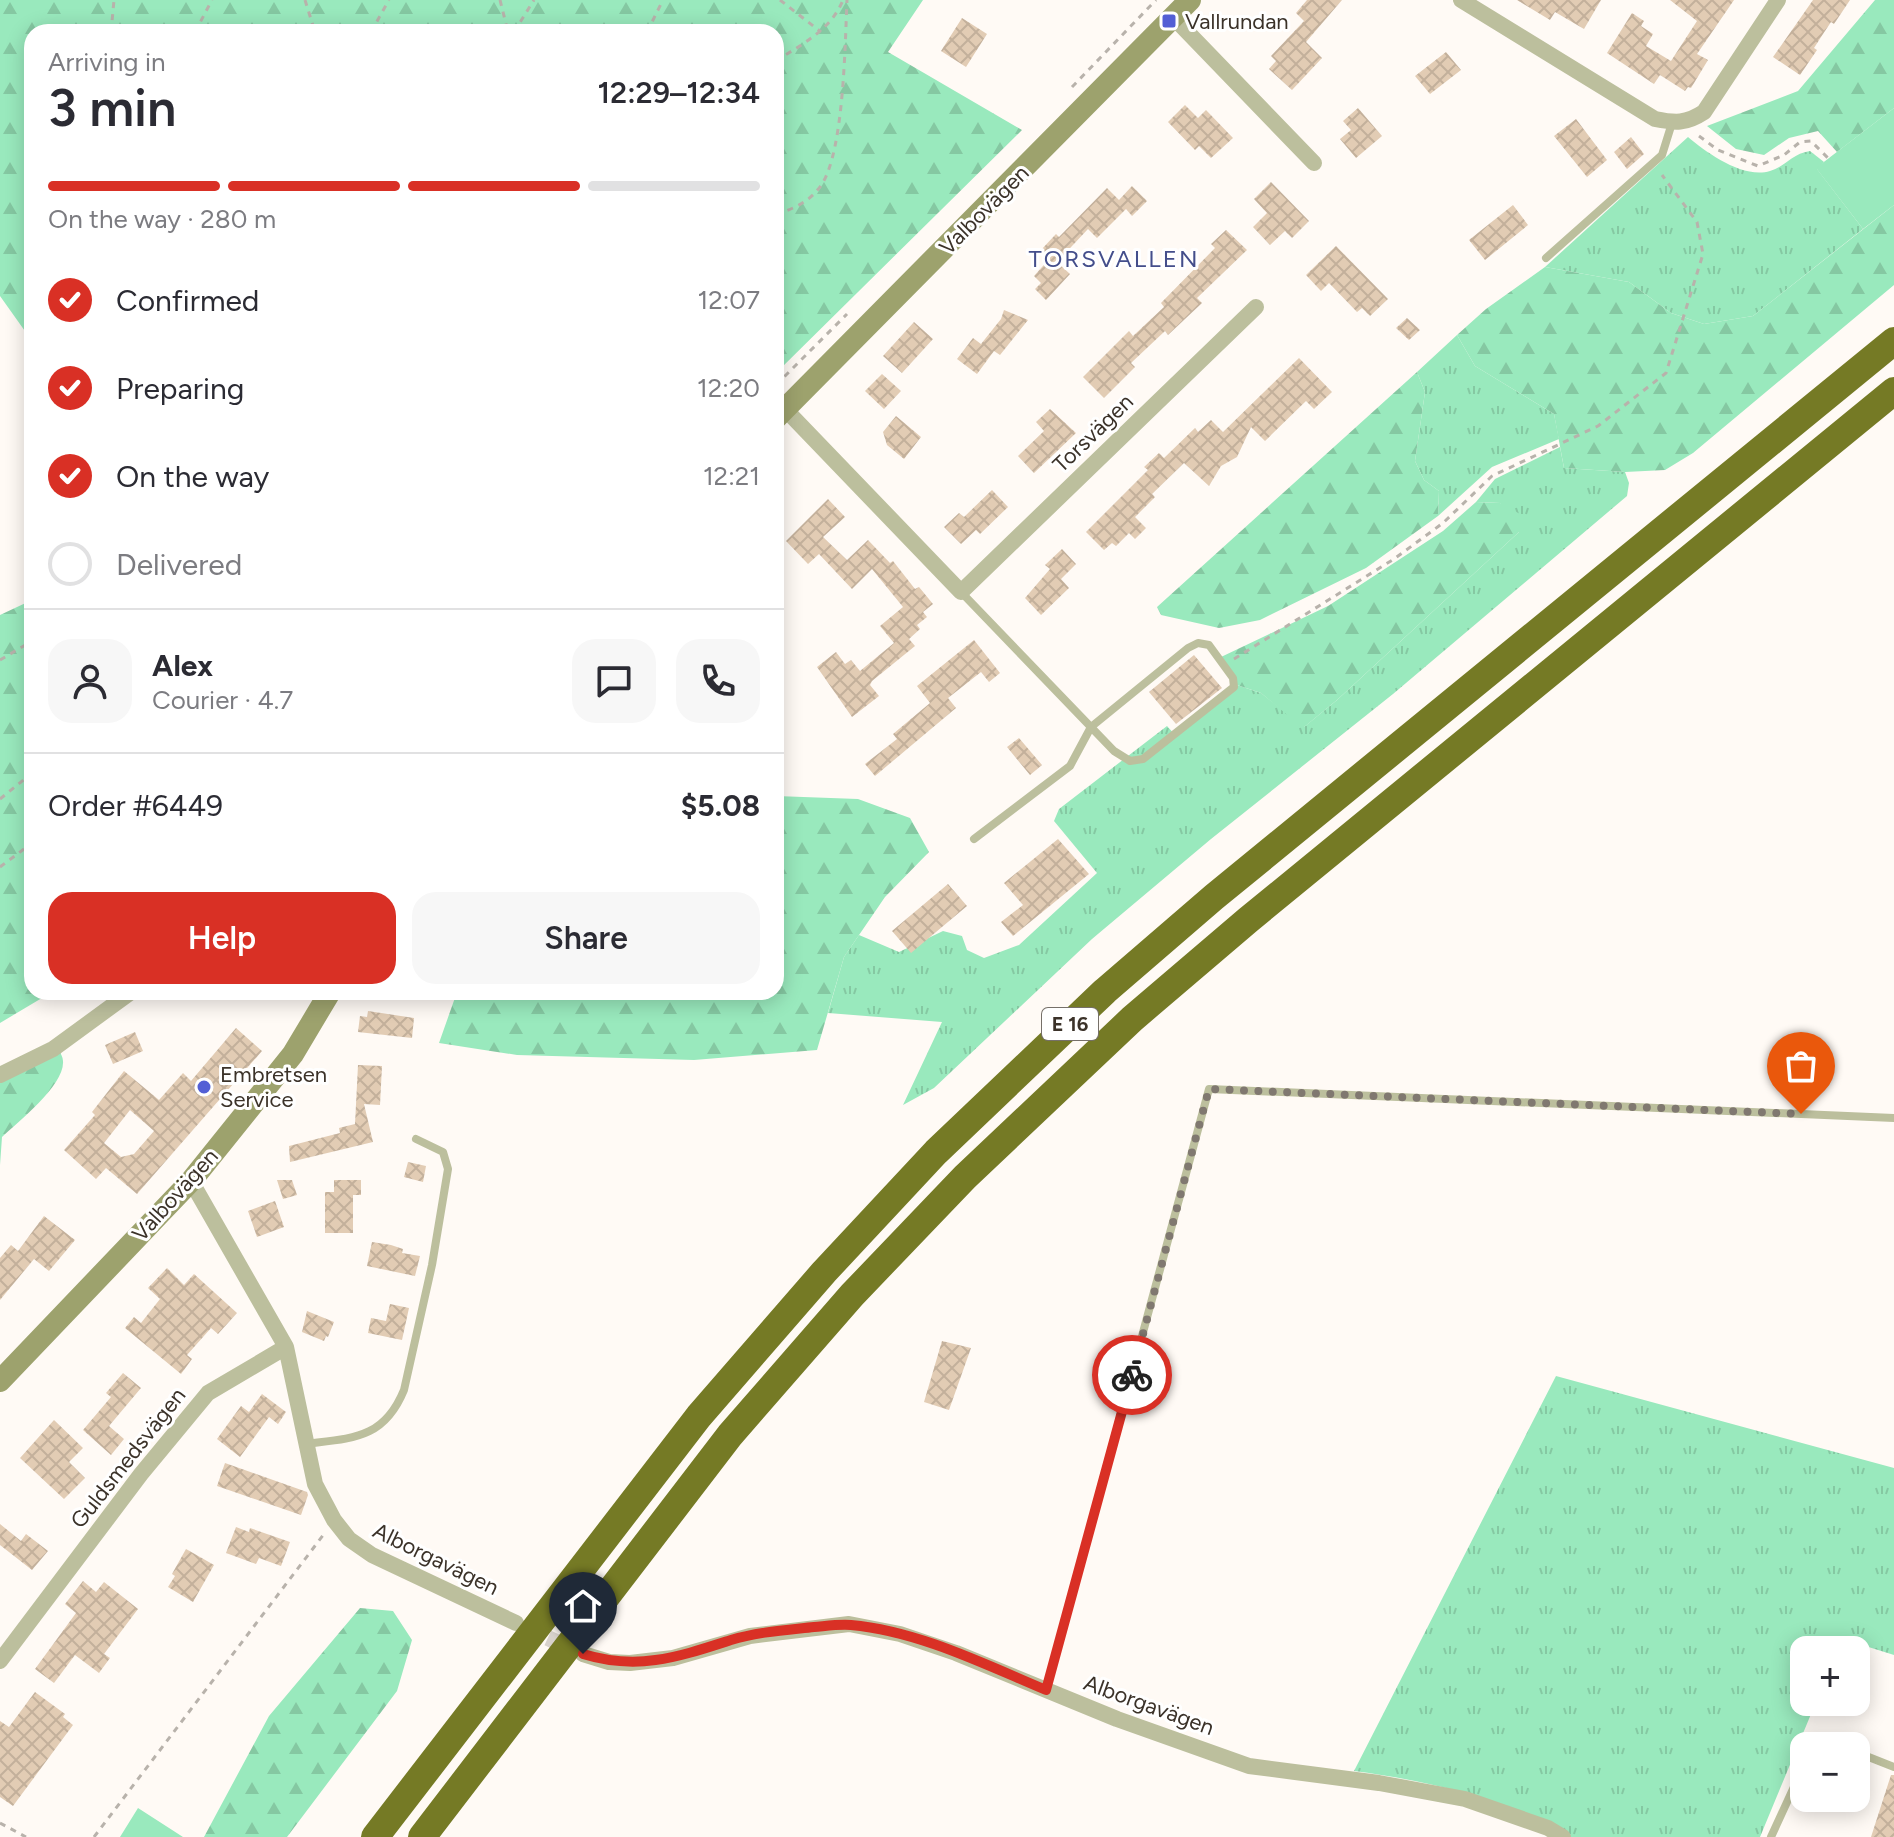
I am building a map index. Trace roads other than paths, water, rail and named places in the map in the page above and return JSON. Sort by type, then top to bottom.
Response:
[{"type":"highway","name":"E 16","points":[[375,1837],[699,1416],[824,1272],[936,1152],[1105,991],[1214,897],[1894,341]]},
{"type":"highway","name":"E 16","points":[[422,1837],[730,1435],[852,1295],[965,1177],[1132,1019],[1248,920],[1894,391]]},
{"type":"main road","name":"Valbovägen","points":[[784,410],[1190,0]]},
{"type":"main road","name":"Valbovägen","points":[[0,1381],[191,1181],[293,1054],[325,1000]]},
{"type":"street","points":[[1461,0],[1655,119],[1675,123],[1692,120],[1704,112],[1778,0]]},
{"type":"street","points":[[1173,17],[1314,163]]},
{"type":"street","name":"Torsvägen","points":[[961,592],[1256,307]]},
{"type":"street","points":[[784,418],[961,592]]},
{"type":"street","points":[[0,1075],[53,1049],[120,1000]]},
{"type":"street","points":[[191,1181],[286,1347]]},
{"type":"street","name":"Alborgavägen","points":[[286,1347],[315,1484],[334,1520],[349,1539],[372,1555],[516,1623]]},
{"type":"street","name":"Guldsmedsvägen","points":[[0,1661],[141,1474],[208,1393],[286,1347]]},
{"type":"street","name":"Alborgavägen","points":[[583,1654],[609,1662],[630,1663],[673,1658],[750,1636],[849,1624],[900,1634],[956,1653],[1117,1719],[1249,1766],[1379,1783],[1465,1799],[1548,1828],[1563,1837]]},
{"type":"lane","points":[[1546,258],[1662,155],[1675,123]]},
{"type":"lane","points":[[961,592],[1091,727],[1114,751],[1130,761],[1143,759],[1234,687],[1233,678],[1209,645],[1198,643],[1188,648],[1091,727],[1070,766],[974,839]]},
{"type":"lane","points":[[1046,1690],[1209,1089],[1894,1118]]},
{"type":"lane","points":[[305,1444],[346,1439],[376,1428],[396,1409],[404,1390],[432,1265],[448,1169],[443,1152],[416,1139]]},
{"type":"lane","points":[[1870,1758],[1894,1767]]},
{"type":"lane","points":[[1771,1837],[1790,1791]]},
{"type":"tunnel","points":[[526,1628],[574,1650]]},
{"type":"place","name":"Vallrundan","points":[[1169,21]]},
{"type":"place","name":"Embretsen Service","points":[[204,1087]]},
{"type":"district","name":"TORSVALLEN","points":[[1114,258]]}]
